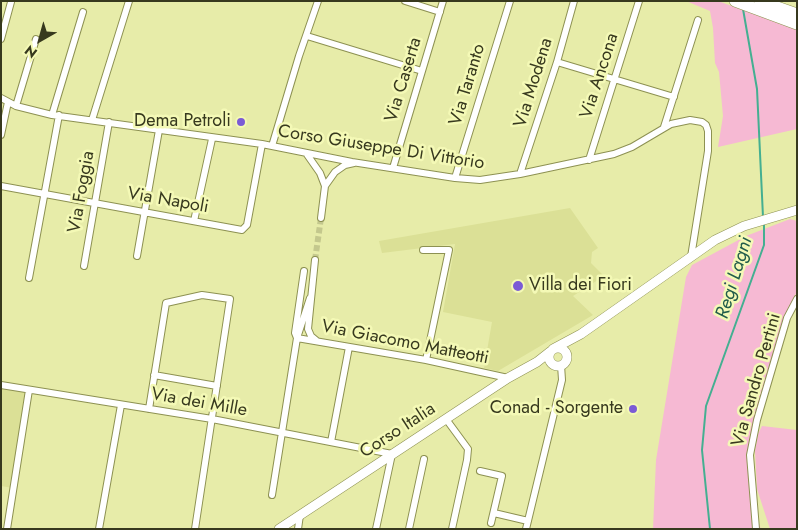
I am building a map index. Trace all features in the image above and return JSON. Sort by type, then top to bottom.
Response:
[{"type":"highway","points":[[735,1],[796,19]]},
{"type":"highway","points":[[760,1],[796,19]]},
{"type":"main road","name":"Corso Italia","points":[[279,529],[508,378],[581,334],[715,240],[744,226],[792,212]]},
{"type":"main road","name":"Corso Italia","points":[[560,362],[581,334]]},
{"type":"main road","points":[[562,349],[566,353],[560,362],[550,359],[552,350],[562,349]]},
{"type":"main road","points":[[537,362],[560,362]]},
{"type":"street","points":[[92,120],[129,1]]},
{"type":"street","points":[[272,146],[318,1]]},
{"type":"street","points":[[406,1],[440,12]]},
{"type":"street","name":"Via Caserta","points":[[393,168],[443,1]]},
{"type":"street","name":"Via Taranto","points":[[455,178],[510,1]]},
{"type":"street","name":"Via Modena","points":[[520,174],[557,62],[574,1]]},
{"type":"street","name":"Via Ancona","points":[[589,160],[639,1]]},
{"type":"street","points":[[1,39],[11,2]]},
{"type":"street","points":[[29,278],[56,115],[83,12]]},
{"type":"street","points":[[664,127],[698,20]]},
{"type":"street","points":[[306,36],[422,71]]},
{"type":"street","points":[[16,106],[36,39]]},
{"type":"street","points":[[557,62],[674,98]]},
{"type":"street","points":[[1,135],[5,100]]},
{"type":"street","name":"Corso Giuseppe Di Vittorio","points":[[5,100],[16,106],[56,115],[262,144],[355,162],[455,178],[490,180],[614,154],[632,147],[664,127],[681,122],[696,121],[706,125],[708,131],[708,151],[691,257]]},
{"type":"street","name":"Via Foggia","points":[[84,266],[109,122]]},
{"type":"street","points":[[137,256],[159,130]]},
{"type":"street","points":[[194,221],[212,138]]},
{"type":"street","name":"Via Napoli","points":[[1,186],[239,230],[245,228],[262,144]]},
{"type":"street","points":[[306,153],[320,174],[325,186]]},
{"type":"street","points":[[321,218],[325,186],[335,172],[344,165],[355,162]]},
{"type":"street","points":[[423,250],[449,250],[426,360]]},
{"type":"street","points":[[315,260],[308,329],[311,336],[318,342]]},
{"type":"street","points":[[297,338],[295,333],[304,271]]},
{"type":"street","points":[[149,409],[166,303],[202,294],[230,299],[195,529]]},
{"type":"street","points":[[272,495],[297,338],[310,298]]},
{"type":"street","name":"Via Sandro Pertini","points":[[756,529],[750,455],[757,420],[787,318],[797,300]]},
{"type":"street","name":"Via Giacomo Matteotti","points":[[297,338],[426,360],[508,378]]},
{"type":"street","points":[[331,442],[348,347]]},
{"type":"street","points":[[526,529],[562,380],[560,362]]},
{"type":"street","points":[[154,375],[217,386]]},
{"type":"street","name":"Via dei Mille","points":[[1,385],[282,432],[392,454]]},
{"type":"street","points":[[7,529],[29,390]]},
{"type":"street","points":[[99,529],[121,405]]},
{"type":"street","points":[[446,419],[468,449],[468,460],[452,529]]},
{"type":"street","points":[[376,529],[392,454]]},
{"type":"street","points":[[409,529],[424,459]]},
{"type":"street","points":[[480,471],[502,476],[491,523]]},
{"type":"street","points":[[494,513],[528,521]]},
{"type":"street","points":[[298,529],[300,515]]},
{"type":"shaded area","points":[[686,1],[718,1],[797,30],[797,129],[718,147],[723,116],[710,11]]},
{"type":"shaded area","name":"Villa dei Fiori","points":[[570,208],[598,248],[592,252],[591,263],[604,276],[573,296],[593,315],[498,371],[484,368],[492,322],[443,312],[455,244],[382,253],[379,241]]},
{"type":"shaded area","points":[[790,219],[797,221],[797,291],[786,317],[752,434],[753,508],[761,529],[653,529],[656,460],[686,277],[692,265],[746,236]]},
{"type":"shaded area","points":[[1,385],[29,390],[13,488],[1,486]]},
{"type":"shaded area","points":[[762,426],[797,430],[797,529],[770,529],[757,489],[755,451],[758,434]]},
{"type":"waterway","name":"Regi Lagni","points":[[743,9],[757,89],[763,217]]},
{"type":"waterway","name":"Regi Lagni","points":[[710,529],[702,450],[706,406],[764,245],[764,222]]},
{"type":"tunnel","points":[[315,260],[321,218]]},
{"type":"place","name":"Dema Petroli","points":[[241,122]]},
{"type":"place","name":"Villa dei Fiori","points":[[518,286]]},
{"type":"place","name":"Conad - Sorgente","points":[[633,409]]}]
